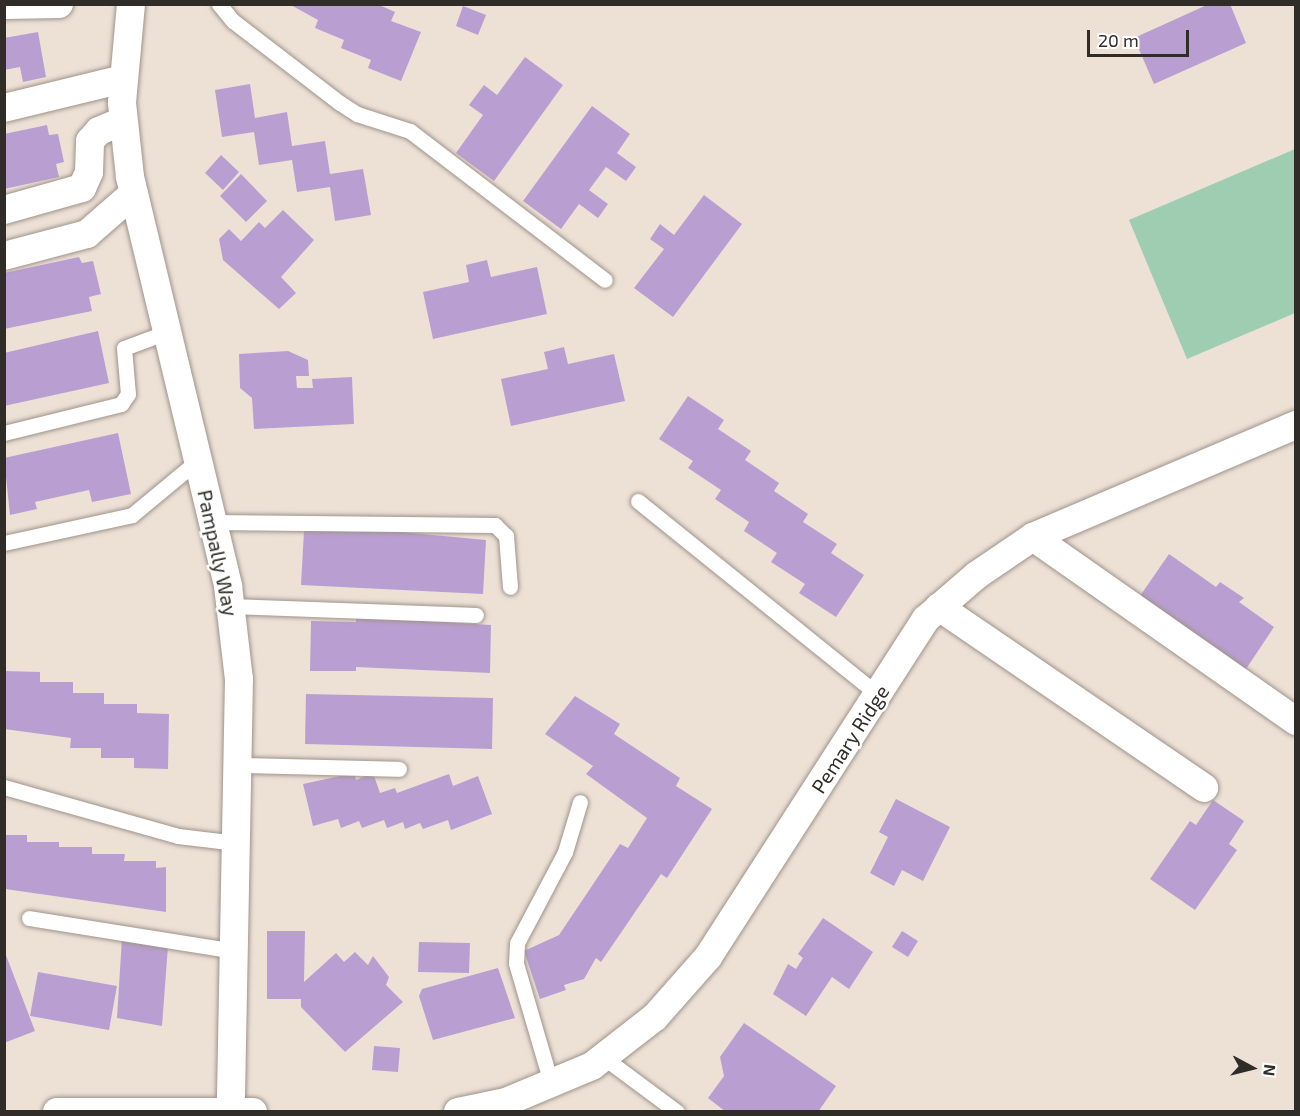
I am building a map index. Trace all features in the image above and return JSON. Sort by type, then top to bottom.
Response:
[{"type":"street","points":[[4,5],[59,4]]},
{"type":"street","name":"Pampally Way","points":[[131,4],[123,79],[123,121],[134,193],[231,606],[240,765],[231,1111]]},
{"type":"street","points":[[4,108],[123,79]]},
{"type":"street","points":[[4,210],[82,188],[89,172],[90,141],[99,131],[123,121]]},
{"type":"street","points":[[4,256],[87,234],[134,193]]},
{"type":"street","name":"Pemary Ridge","points":[[458,1112],[506,1102],[551,1083],[603,1057],[655,1017],[708,957],[926,619],[939,607],[1033,537],[1296,425]]},
{"type":"street","points":[[1033,537],[1296,721]]},
{"type":"street","points":[[939,607],[1204,788]]},
{"type":"street","points":[[57,1112],[253,1112]]},
{"type":"lane","points":[[219,4],[340,103],[357,114],[410,131],[605,280]]},
{"type":"lane","points":[[4,433],[121,404],[128,394],[124,348],[167,332]]},
{"type":"lane","points":[[4,543],[132,515],[197,462]]},
{"type":"lane","points":[[638,501],[878,695]]},
{"type":"lane","points":[[212,522],[495,525],[506,536],[510,587]]},
{"type":"lane","points":[[231,606],[476,615]]},
{"type":"lane","points":[[240,765],[399,769]]},
{"type":"lane","points":[[4,787],[178,836],[237,843]]},
{"type":"lane","points":[[551,1083],[516,963],[517,943],[565,852],[580,802]]},
{"type":"lane","points":[[28,918],[235,951]]},
{"type":"lane","points":[[603,1057],[677,1112]]},
{"type":"green space","points":[[1295,149],[1295,313],[1187,359],[1129,220]]},
{"type":"building","points":[[289,4],[377,4],[395,12],[391,21],[421,32],[401,81],[368,68],[371,60],[341,48],[344,40],[315,28],[318,20]]},
{"type":"building","points":[[1209,4],[1230,4],[1246,43],[1154,84],[1134,38]]},
{"type":"building","points":[[463,6],[486,15],[478,35],[456,26]]},
{"type":"building","points":[[38,32],[46,77],[23,82],[20,67],[4,70],[4,38]]},
{"type":"building","points":[[525,57],[563,85],[494,181],[456,153],[483,115],[469,105],[484,85],[497,95]]},
{"type":"building","points":[[250,84],[255,118],[287,112],[292,146],[325,141],[330,174],[363,169],[371,215],[335,221],[330,187],[297,192],[292,160],[259,165],[254,132],[222,137],[215,90]]},
{"type":"building","points":[[592,106],[630,134],[617,153],[636,167],[626,181],[606,167],[589,190],[608,204],[598,218],[579,204],[561,229],[523,201]]},
{"type":"building","points":[[47,125],[49,135],[58,134],[64,162],[56,164],[59,177],[4,189],[4,134]]},
{"type":"building","points":[[221,155],[239,172],[223,190],[205,173]]},
{"type":"building","points":[[241,174],[267,201],[246,222],[220,196]]},
{"type":"building","points":[[704,195],[742,224],[673,317],[634,288],[664,249],[650,239],[660,224],[674,235]]},
{"type":"building","points":[[283,210],[314,240],[281,277],[296,293],[279,309],[223,260],[219,239],[229,229],[241,241],[259,222],[265,228]]},
{"type":"building","points":[[79,257],[82,263],[93,261],[101,294],[89,297],[92,311],[4,329],[4,273]]},
{"type":"building","points":[[487,260],[491,277],[537,267],[547,314],[433,339],[423,292],[469,282],[466,265]]},
{"type":"building","points":[[98,331],[109,383],[4,406],[4,353]]},
{"type":"building","points":[[564,347],[568,364],[614,354],[625,401],[511,426],[501,379],[548,369],[544,352]]},
{"type":"building","points":[[288,351],[308,360],[309,376],[296,376],[297,388],[313,388],[312,379],[352,377],[354,424],[254,429],[252,398],[240,388],[239,354]]},
{"type":"building","points":[[688,396],[724,420],[718,429],[751,451],[745,460],[779,483],[774,491],[808,514],[803,522],[837,544],[831,553],[864,575],[836,617],[799,593],[805,584],[771,562],[777,553],[744,531],[749,522],[715,499],[721,490],[688,468],[693,461],[659,439]]},
{"type":"building","points":[[118,433],[131,494],[92,502],[89,490],[35,502],[37,509],[10,515],[4,458]]},
{"type":"building","points":[[379,530],[486,540],[483,594],[301,585],[304,531]]},
{"type":"building","points":[[1169,554],[1216,587],[1220,582],[1244,598],[1239,602],[1274,627],[1246,669],[1140,596]]},
{"type":"building","points":[[356,617],[491,625],[490,673],[356,667],[356,671],[310,671],[311,621],[356,622]]},
{"type":"building","points":[[5,671],[40,672],[40,682],[73,682],[73,693],[104,693],[104,704],[137,704],[137,713],[169,714],[168,769],[134,768],[134,758],[101,758],[101,748],[70,748],[71,738],[4,729]]},
{"type":"building","points":[[306,694],[493,698],[492,749],[305,744]]},
{"type":"building","points":[[575,696],[620,724],[614,734],[680,778],[676,786],[712,809],[667,878],[661,874],[601,962],[596,958],[584,979],[564,985],[566,990],[540,999],[524,951],[559,935],[620,844],[628,848],[647,818],[586,774],[593,766],[545,734]]},
{"type":"building","points":[[354,773],[356,780],[373,773],[380,793],[395,788],[397,793],[449,774],[453,786],[478,776],[492,814],[451,830],[448,820],[423,829],[420,823],[405,829],[403,822],[387,828],[384,820],[362,828],[359,821],[341,828],[338,819],[313,826],[303,784]]},
{"type":"building","points":[[896,799],[950,827],[923,881],[902,870],[894,886],[870,873],[888,837],[879,832]]},
{"type":"building","points":[[1213,800],[1244,821],[1229,844],[1237,850],[1195,910],[1150,879],[1190,821],[1196,825]]},
{"type":"building","points":[[4,835],[27,835],[27,842],[59,842],[59,847],[92,847],[92,854],[125,854],[124,861],[156,861],[156,868],[166,867],[166,912],[5,889]]},
{"type":"building","points":[[823,918],[873,952],[849,989],[832,977],[806,1016],[773,994],[788,964],[796,969],[803,958],[798,954]]},
{"type":"building","points":[[267,931],[305,931],[304,982],[336,953],[344,962],[355,952],[368,965],[373,956],[389,977],[386,985],[403,1002],[345,1052],[301,1007],[301,999],[267,999]]},
{"type":"building","points":[[902,931],[918,941],[908,957],[892,947]]},
{"type":"building","points":[[122,938],[168,946],[162,1026],[117,1018]]},
{"type":"building","points":[[419,942],[470,943],[469,973],[418,972]]},
{"type":"building","points":[[4,950],[35,1031],[4,1043]]},
{"type":"building","points":[[498,968],[515,1018],[433,1040],[419,996],[422,989]]},
{"type":"building","points":[[38,972],[117,986],[109,1030],[30,1016]]},
{"type":"building","points":[[744,1023],[836,1086],[818,1112],[726,1112],[708,1098],[724,1076],[720,1057]]},
{"type":"building","points":[[374,1046],[400,1048],[398,1072],[372,1070]]}]
